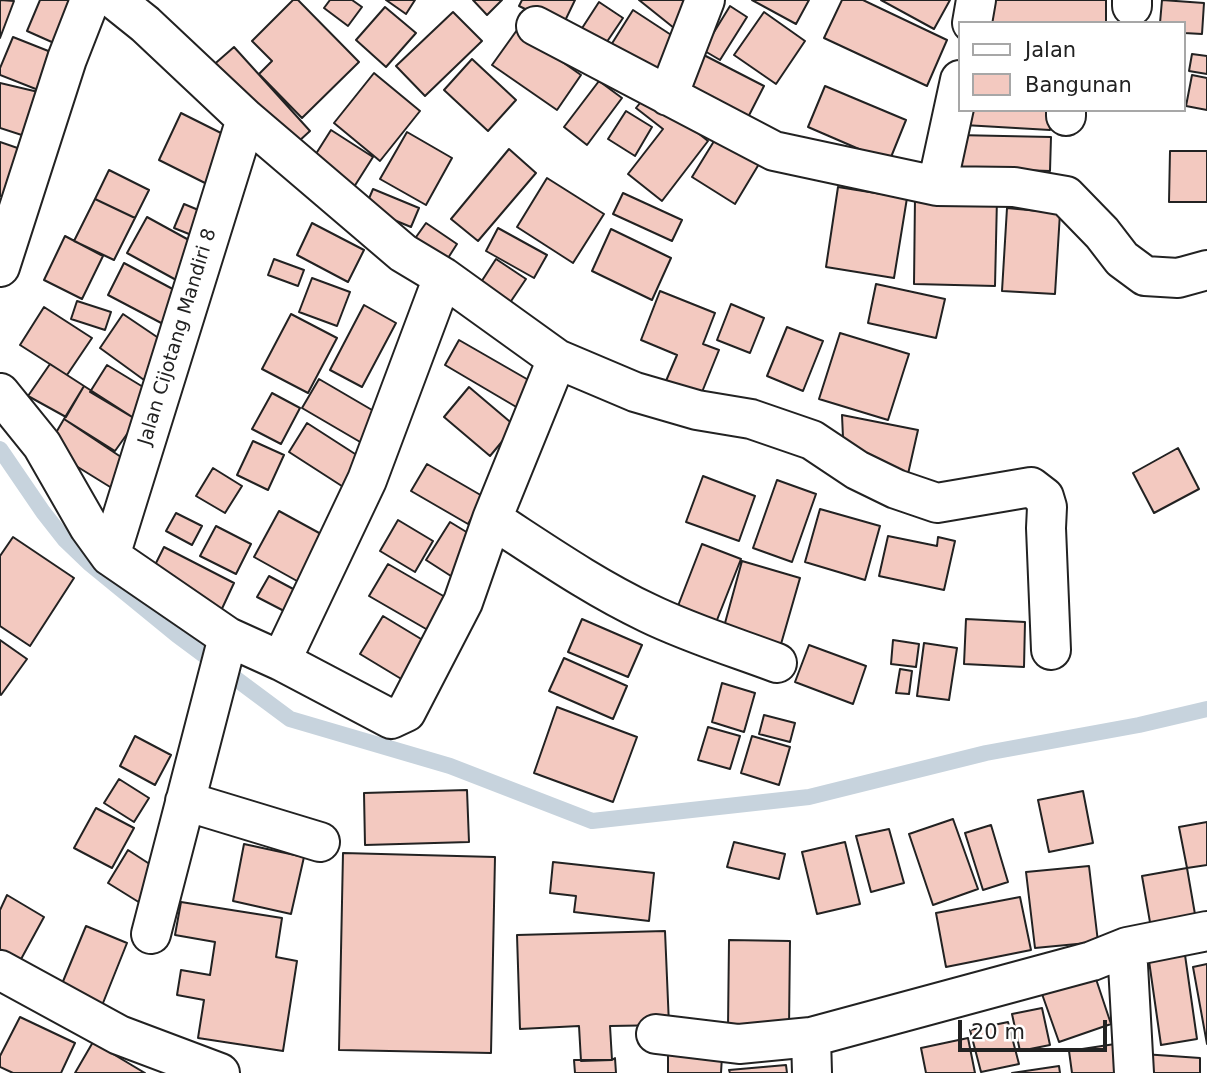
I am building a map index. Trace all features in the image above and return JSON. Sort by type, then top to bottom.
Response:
[{"type":"street","points":[[0,267],[67,59],[90,0]]},
{"type":"street","points":[[115,0],[145,24],[246,119],[403,253],[443,277],[557,359],[635,392],[697,410],[751,419],[812,440],[857,470],[896,489],[937,503],[1031,487],[1045,497],[1047,507],[1051,650]]},
{"type":"street","points":[[668,96],[705,0]]},
{"type":"street","points":[[972,21],[976,0]]},
{"type":"street","points":[[536,26],[774,150],[937,186],[1014,187],[1066,197],[1102,233],[1122,259],[1144,276],[1178,278],[1207,270]]},
{"type":"street","points":[[937,186],[958,89]]},
{"type":"street","name":"Jalan Cijotang Mandiri 8","points":[[110,555],[246,119]]},
{"type":"street","points":[[281,660],[367,480],[443,277]]},
{"type":"street","points":[[0,393],[42,445],[89,527],[110,555],[228,637],[281,660],[391,719],[406,712],[463,602],[492,519],[557,359]]},
{"type":"street","points":[[492,519],[585,579],[648,613],[777,663]]},
{"type":"street","points":[[151,934],[228,637]]},
{"type":"street","points":[[185,801],[320,842]]},
{"type":"street","points":[[656,1034],[812,1055],[1127,947],[1207,930]]},
{"type":"street","points":[[1127,947],[1134,1073]]},
{"type":"street","points":[[0,970],[119,1035],[220,1073]]},
{"type":"building","points":[[0,0],[14,1],[0,38]]},
{"type":"building","points":[[40,0],[75,0],[63,47],[27,31]]},
{"type":"building","points":[[293,0],[298,0],[359,62],[302,118],[259,74],[272,61],[252,41]]},
{"type":"building","points":[[330,0],[352,0],[362,7],[348,26],[324,8]]},
{"type":"building","points":[[386,0],[415,0],[406,14]]},
{"type":"building","points":[[473,0],[502,0],[487,15]]},
{"type":"building","points":[[522,0],[575,0],[562,27],[519,6]]},
{"type":"building","points":[[639,0],[696,0],[674,28]]},
{"type":"building","points":[[752,0],[809,0],[796,24]]},
{"type":"building","points":[[842,0],[863,0],[947,40],[927,86],[824,38]]},
{"type":"building","points":[[881,0],[950,0],[934,29]]},
{"type":"building","points":[[981,0],[1106,0],[1106,21],[981,21]]},
{"type":"building","points":[[1162,0],[1204,3],[1202,34],[1186,33],[1186,21],[1160,21]]},
{"type":"building","points":[[599,2],[623,18],[598,55],[575,39]]},
{"type":"building","points":[[730,6],[747,17],[720,60],[703,50]]},
{"type":"building","points":[[385,7],[416,33],[386,67],[356,40]]},
{"type":"building","points":[[633,10],[685,44],[658,87],[606,53]]},
{"type":"building","points":[[453,12],[482,41],[425,96],[396,66]]},
{"type":"building","points":[[764,12],[805,41],[776,84],[734,55]]},
{"type":"building","points":[[517,30],[581,75],[557,110],[492,65]]},
{"type":"building","points":[[13,37],[66,58],[51,95],[0,75],[0,68]]},
{"type":"building","points":[[234,47],[310,131],[287,152],[210,68]]},
{"type":"building","points":[[696,51],[764,86],[742,129],[675,94]]},
{"type":"building","points":[[1192,54],[1207,56],[1207,74],[1189,71]]},
{"type":"building","points":[[472,59],[516,100],[488,131],[444,90]]},
{"type":"building","points":[[374,73],[420,111],[380,161],[334,123]]},
{"type":"building","points":[[1192,75],[1207,78],[1207,110],[1186,106]]},
{"type":"building","points":[[599,81],[622,98],[587,145],[564,127]]},
{"type":"building","points":[[0,83],[51,95],[34,139],[0,128]]},
{"type":"building","points":[[825,86],[906,120],[889,162],[808,127]]},
{"type":"building","points":[[648,93],[708,141],[662,201],[628,174],[663,129],[636,108]]},
{"type":"building","points":[[626,111],[652,127],[635,156],[608,139]]},
{"type":"building","points":[[966,112],[1052,112],[1050,130],[964,125]]},
{"type":"building","points":[[181,113],[235,140],[211,186],[159,160]]},
{"type":"building","points":[[331,130],[373,157],[347,198],[307,168]]},
{"type":"building","points":[[407,132],[452,158],[426,205],[380,179]]},
{"type":"building","points":[[719,133],[762,159],[735,204],[692,177]]},
{"type":"building","points":[[956,135],[1051,137],[1050,171],[956,168]]},
{"type":"building","points":[[0,142],[32,153],[17,202],[0,196]]},
{"type":"building","points":[[509,149],[536,173],[478,241],[451,219]]},
{"type":"building","points":[[1170,151],[1207,151],[1207,202],[1169,202]]},
{"type":"building","points":[[109,170],[149,190],[135,218],[95,199]]},
{"type":"building","points":[[547,178],[604,214],[573,263],[517,227]]},
{"type":"building","points":[[838,187],[907,198],[894,278],[826,267]]},
{"type":"building","points":[[373,189],[419,208],[411,227],[365,208]]},
{"type":"building","points":[[623,193],[682,220],[672,241],[613,214]]},
{"type":"building","points":[[915,197],[997,198],[995,286],[914,284]]},
{"type":"building","points":[[95,199],[135,218],[114,260],[74,241]]},
{"type":"building","points":[[184,204],[208,214],[199,238],[174,228]]},
{"type":"building","points":[[1007,208],[1060,213],[1055,294],[1002,291]]},
{"type":"building","points":[[147,217],[198,245],[178,281],[127,253]]},
{"type":"building","points":[[312,223],[364,250],[348,282],[297,255]]},
{"type":"building","points":[[426,223],[457,244],[441,269],[409,247]]},
{"type":"building","points":[[498,228],[547,255],[534,278],[486,251]]},
{"type":"building","points":[[611,229],[671,258],[652,300],[592,271]]},
{"type":"building","points":[[65,236],[103,256],[82,299],[44,280]]},
{"type":"building","points":[[274,259],[304,270],[298,286],[268,275]]},
{"type":"building","points":[[496,259],[526,279],[503,313],[474,293]]},
{"type":"building","points":[[124,263],[182,294],[165,325],[108,295]]},
{"type":"building","points":[[312,278],[350,292],[337,326],[299,312]]},
{"type":"building","points":[[876,284],[945,299],[936,338],[868,323]]},
{"type":"building","points":[[660,291],[715,313],[703,344],[719,350],[698,402],[663,388],[677,355],[641,340]]},
{"type":"building","points":[[77,301],[111,312],[105,330],[71,319]]},
{"type":"building","points":[[731,304],[764,318],[750,353],[717,340]]},
{"type":"building","points":[[364,305],[396,323],[362,387],[330,370]]},
{"type":"building","points":[[44,307],[92,338],[67,375],[20,345]]},
{"type":"building","points":[[123,314],[160,339],[144,380],[100,348]]},
{"type":"building","points":[[291,314],[337,338],[308,393],[262,369]]},
{"type":"building","points":[[787,327],[823,341],[803,391],[767,376]]},
{"type":"building","points":[[840,333],[909,354],[888,420],[819,399]]},
{"type":"building","points":[[459,340],[532,382],[518,408],[445,365]]},
{"type":"building","points":[[50,364],[84,386],[66,417],[28,396]]},
{"type":"building","points":[[107,365],[153,393],[137,420],[90,392]]},
{"type":"building","points":[[319,379],[384,417],[367,446],[302,408]]},
{"type":"building","points":[[84,386],[137,420],[115,451],[64,419]]},
{"type":"building","points":[[469,387],[515,426],[490,456],[444,417]]},
{"type":"building","points":[[272,393],[300,408],[281,444],[252,429]]},
{"type":"building","points":[[842,415],[918,430],[908,474],[844,460]]},
{"type":"building","points":[[64,419],[127,461],[115,490],[47,448]]},
{"type":"building","points":[[307,423],[366,461],[348,490],[289,452]]},
{"type":"building","points":[[253,441],[284,455],[268,490],[237,475]]},
{"type":"building","points":[[1178,448],[1199,489],[1154,513],[1133,473]]},
{"type":"building","points":[[427,464],[484,497],[468,524],[411,491]]},
{"type":"building","points":[[213,468],[242,486],[225,513],[196,496]]},
{"type":"building","points":[[703,476],[755,496],[739,541],[686,522]]},
{"type":"building","points":[[777,480],[816,494],[792,562],[753,548]]},
{"type":"building","points":[[820,509],[880,526],[865,580],[805,562]]},
{"type":"building","points":[[279,511],[332,540],[306,586],[254,557]]},
{"type":"building","points":[[176,513],[202,526],[192,545],[166,531]]},
{"type":"building","points":[[398,520],[433,541],[415,572],[380,551]]},
{"type":"building","points":[[450,522],[478,539],[454,578],[426,560]]},
{"type":"building","points":[[216,526],[251,544],[236,574],[200,556]]},
{"type":"building","points":[[888,536],[937,546],[938,537],[955,541],[944,590],[879,576]]},
{"type":"building","points":[[13,537],[74,578],[30,646],[0,626],[0,556]]},
{"type":"building","points":[[702,544],[741,559],[715,625],[676,611]]},
{"type":"building","points":[[164,547],[234,583],[219,615],[148,579]]},
{"type":"building","points":[[742,561],[800,578],[779,651],[722,634]]},
{"type":"building","points":[[388,564],[452,601],[433,633],[369,596]]},
{"type":"building","points":[[269,576],[297,591],[286,612],[257,597]]},
{"type":"building","points":[[383,616],[431,645],[408,683],[360,654]]},
{"type":"building","points":[[582,619],[642,645],[628,677],[568,652]]},
{"type":"building","points":[[966,619],[1025,622],[1024,667],[964,664]]},
{"type":"building","points":[[0,640],[27,659],[1,695],[0,694]]},
{"type":"building","points":[[893,640],[919,644],[916,667],[891,664]]},
{"type":"building","points":[[924,643],[957,648],[949,700],[917,696]]},
{"type":"building","points":[[809,645],[866,666],[853,704],[795,682]]},
{"type":"building","points":[[564,658],[627,686],[613,719],[549,691]]},
{"type":"building","points":[[900,669],[912,671],[909,694],[896,693]]},
{"type":"building","points":[[722,683],[755,693],[744,732],[712,722]]},
{"type":"building","points":[[557,707],[637,737],[613,802],[534,773]]},
{"type":"building","points":[[764,715],[795,723],[790,742],[759,734]]},
{"type":"building","points":[[708,727],[740,736],[730,769],[698,760]]},
{"type":"building","points":[[135,736],[171,755],[155,785],[120,766]]},
{"type":"building","points":[[752,736],[790,747],[779,785],[741,773]]},
{"type":"building","points":[[119,779],[149,798],[134,822],[104,803]]},
{"type":"building","points":[[467,790],[469,842],[365,845],[364,793]]},
{"type":"building","points":[[1083,791],[1093,843],[1049,852],[1038,800]]},
{"type":"building","points":[[96,808],[134,828],[112,868],[74,848]]},
{"type":"building","points":[[953,819],[978,889],[933,905],[909,834]]},
{"type":"building","points":[[1207,822],[1207,865],[1187,868],[1179,827]]},
{"type":"building","points":[[991,825],[1008,882],[983,890],[965,833]]},
{"type":"building","points":[[889,829],[904,883],[871,892],[856,836]]},
{"type":"building","points":[[734,842],[785,854],[779,879],[727,867]]},
{"type":"building","points":[[845,842],[860,904],[817,914],[802,852]]},
{"type":"building","points":[[244,844],[304,857],[291,914],[233,901]]},
{"type":"building","points":[[128,850],[165,874],[145,906],[108,883]]},
{"type":"building","points":[[343,853],[495,857],[491,1053],[339,1050]]},
{"type":"building","points":[[553,862],[654,873],[649,921],[574,912],[576,896],[550,893]]},
{"type":"building","points":[[1089,866],[1098,942],[1035,948],[1026,872]]},
{"type":"building","points":[[1187,868],[1196,920],[1151,928],[1142,876]]},
{"type":"building","points":[[7,895],[44,917],[20,961],[0,949],[0,910]]},
{"type":"building","points":[[1020,897],[1031,950],[946,967],[936,913]]},
{"type":"building","points":[[181,902],[282,918],[276,957],[297,961],[283,1051],[198,1038],[204,1000],[177,995],[181,970],[210,975],[215,942],[175,935]]},
{"type":"building","points":[[86,926],[127,943],[101,1008],[59,991]]},
{"type":"building","points":[[665,931],[669,1025],[610,1026],[612,1060],[581,1061],[579,1026],[520,1029],[517,935]]},
{"type":"building","points":[[729,940],[790,941],[789,1028],[728,1027]]},
{"type":"building","points":[[1185,955],[1197,1039],[1161,1045],[1149,961]]},
{"type":"building","points":[[1207,964],[1207,1044],[1193,967]]},
{"type":"building","points":[[1095,976],[1111,1024],[1059,1042],[1042,994]]},
{"type":"building","points":[[1042,1008],[1050,1045],[1020,1051],[1012,1014]]},
{"type":"building","points":[[20,1017],[75,1043],[61,1073],[13,1073],[0,1067],[0,1056]]},
{"type":"building","points":[[1008,1022],[1019,1064],[981,1072],[970,1030]]},
{"type":"building","points":[[968,1038],[975,1073],[926,1073],[921,1048]]},
{"type":"building","points":[[93,1042],[145,1073],[75,1073]]},
{"type":"building","points":[[1115,1044],[1119,1073],[1072,1073],[1069,1051]]},
{"type":"building","points":[[668,1054],[722,1056],[721,1073],[668,1073]]},
{"type":"building","points":[[1143,1054],[1200,1058],[1200,1073],[1142,1073]]},
{"type":"building","points":[[615,1058],[616,1073],[575,1073],[574,1060]]},
{"type":"building","points":[[786,1065],[787,1073],[730,1073],[729,1070]]},
{"type":"building","points":[[1059,1066],[1060,1073],[1012,1073]]},
{"type":"waterway","points":[[0,449],[43,512],[65,540],[89,563],[177,635],[290,719],[450,766],[592,821],[809,797],[986,753],[1139,725],[1207,709]]}]
